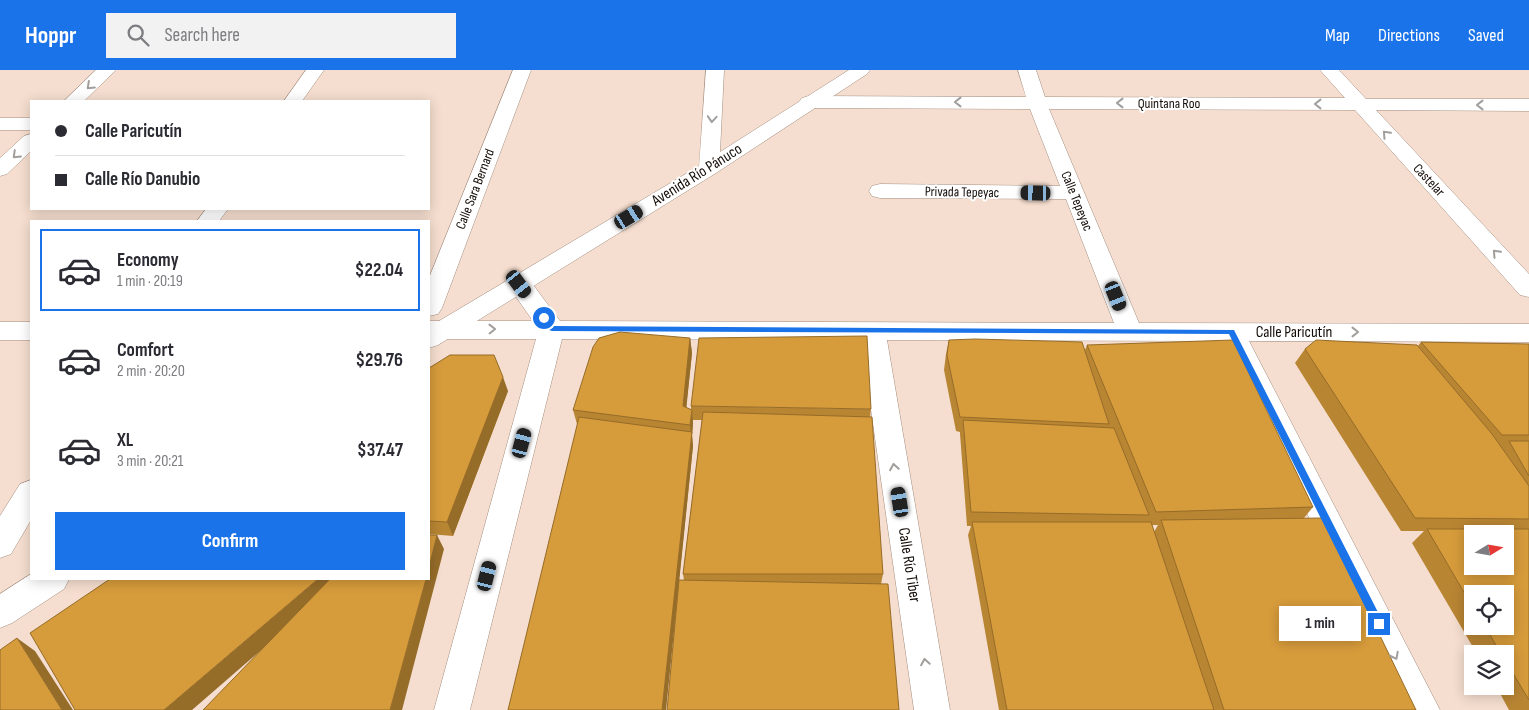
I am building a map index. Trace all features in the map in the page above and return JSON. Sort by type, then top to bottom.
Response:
[{"type":"street","points":[[74,100],[106,70]]},
{"type":"street","points":[[294,100],[315,70]]},
{"type":"street","name":"Calle Sara Bernard","points":[[430,305],[522,70]]},
{"type":"street","points":[[709,169],[715,70]]},
{"type":"street","name":"Avenida Río Pánuco","points":[[434,333],[709,169],[809,102],[861,70]]},
{"type":"street","name":"Calle Tepeyac","points":[[1027,70],[1037,102],[1130,331]]},
{"type":"street","name":"Castelar","points":[[1329,70],[1529,289]]},
{"type":"street","name":"Quintana Roo","points":[[809,102],[1359,104],[1526,108]]},
{"type":"street","points":[[0,124],[30,124]]},
{"type":"street","points":[[0,170],[30,141]]},
{"type":"street","name":"Privada Tepeyac","points":[[880,191],[1074,193]]},
{"type":"street","points":[[452,710],[552,328],[519,284]]},
{"type":"street","name":"Calle Paricutín","points":[[434,333],[552,328],[1529,333]]},
{"type":"street","points":[[0,331],[30,331]]},
{"type":"street","name":"Calle Río Tiber","points":[[873,331],[932,710]]},
{"type":"street","points":[[1231,332],[1422,710]]},
{"type":"street","points":[[0,544],[30,495]]},
{"type":"street","points":[[0,612],[50,580]]},
{"type":"building","points":[[620,332],[690,338],[683,406],[692,410],[690,425],[573,410],[593,347],[599,338]]},
{"type":"building","points":[[867,336],[871,409],[691,406],[699,338]]},
{"type":"building","points":[[949,340],[1082,342],[1109,424],[960,417],[947,355]]},
{"type":"building","points":[[1233,340],[1313,507],[1156,512],[1087,345]]},
{"type":"building","points":[[1316,340],[1417,345],[1492,434],[1529,486],[1529,519],[1415,518],[1305,349]]},
{"type":"building","points":[[1421,342],[1529,344],[1529,435],[1502,435]]},
{"type":"building","points":[[450,355],[494,355],[503,377],[447,522],[430,521],[430,367]]},
{"type":"building","points":[[703,412],[872,417],[883,574],[683,574]]},
{"type":"building","points":[[579,417],[692,432],[662,710],[508,710]]},
{"type":"building","points":[[963,420],[1114,428],[1149,515],[971,512]]},
{"type":"building","points":[[1509,441],[1529,441],[1529,476]]},
{"type":"building","points":[[1323,518],[1416,710],[1224,710],[1161,520]]},
{"type":"building","points":[[972,522],[1151,522],[1214,710],[1007,710]]},
{"type":"building","points":[[1427,529],[1464,529],[1464,575],[1514,575],[1514,529],[1529,529],[1529,700],[1514,675],[1514,645],[1496,645],[1490,635],[1514,635],[1514,585],[1464,585],[1464,592]]},
{"type":"building","points":[[430,535],[437,535],[430,563]]},
{"type":"building","points":[[109,580],[317,580],[164,710],[75,710],[30,633]]},
{"type":"building","points":[[329,580],[426,580],[390,710],[203,710]]},
{"type":"building","points":[[679,580],[888,584],[899,710],[667,710]]},
{"type":"building","points":[[17,638],[62,710],[0,710],[0,650]]},
{"type":"route","points":[[544,318],[552,328],[1231,332],[1379,624]]}]
